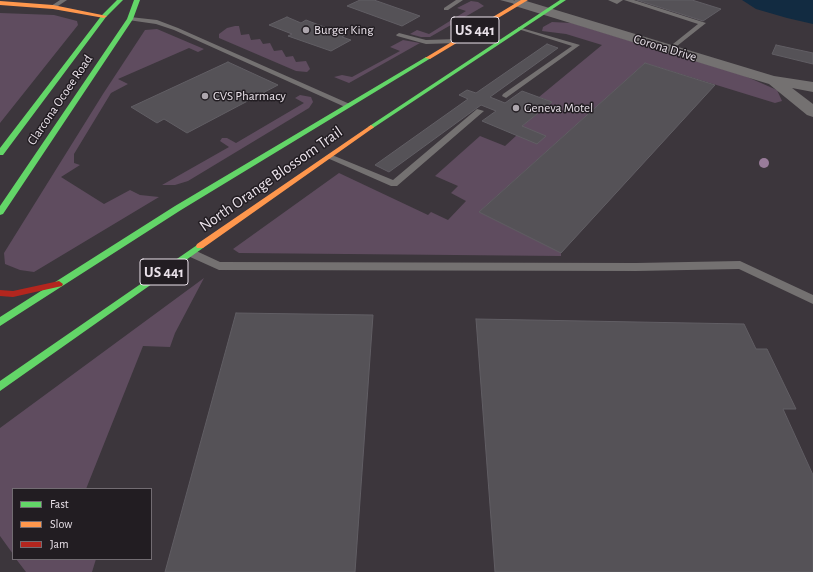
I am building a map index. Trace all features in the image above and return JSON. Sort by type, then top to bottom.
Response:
[{"type":"main road","name":"Clarcona Ocoee Road","points":[[0,153],[104,16],[120,0]]},
{"type":"main road","name":"Clarcona Ocoee Road","points":[[0,212],[130,19],[137,0]]},
{"type":"main road","name":"North Orange Blossom Trail","points":[[0,387],[446,76],[563,0]]},
{"type":"main road","name":"North Orange Blossom Trail","points":[[0,322],[178,208],[522,2]]},
{"type":"main road","points":[[0,3],[53,7],[104,16],[108,27]]},
{"type":"main road","points":[[88,80],[103,41]]},
{"type":"main road","points":[[0,293],[13,294],[59,284]]},
{"type":"street","name":"Corona Drive","points":[[522,2],[546,11],[772,80],[813,87]]},
{"type":"street","points":[[772,80],[813,112]]},
{"type":"lane","points":[[53,7],[64,0]]},
{"type":"lane","points":[[446,9],[460,0]]},
{"type":"lane","points":[[503,0],[522,2]]},
{"type":"lane","points":[[611,0],[617,2],[620,0]]},
{"type":"lane","points":[[627,0],[703,23],[670,49]]},
{"type":"lane","points":[[130,19],[157,22],[176,29],[348,105]]},
{"type":"lane","points":[[506,96],[577,45],[520,28]]},
{"type":"lane","points":[[399,35],[426,42],[457,41]]},
{"type":"lane","points":[[329,157],[394,184],[480,111]]},
{"type":"lane","points":[[192,253],[220,266],[636,267],[740,265],[813,300]]},
{"type":"shaded area","points":[[471,1],[478,2],[484,6],[430,37],[421,37],[410,34],[417,30],[429,34],[466,11],[457,8]]},
{"type":"shaded area","points":[[0,13],[54,15],[77,21],[78,25],[0,123]]},
{"type":"shaded area","points":[[552,22],[572,23],[745,76],[777,90],[782,101],[775,103],[645,63],[479,212],[561,253],[561,256],[239,253],[233,249],[339,173],[428,215],[431,212],[448,220],[466,201],[451,193],[458,186],[435,176],[480,136],[505,146],[517,135],[522,126],[552,102],[539,97],[602,45],[566,34],[542,31],[543,27]]},
{"type":"shaded area","points":[[239,26],[241,35],[249,34],[251,40],[260,39],[263,44],[270,43],[274,51],[282,50],[286,57],[293,56],[296,62],[306,61],[310,69],[307,72],[296,71],[219,38],[219,34],[227,28]]},
{"type":"shaded area","points":[[157,29],[204,49],[198,52],[189,48],[118,79],[128,84],[111,93],[74,154],[74,163],[80,165],[61,177],[104,204],[130,190],[140,195],[159,197],[34,272],[20,270],[5,264],[4,253],[103,94],[145,30]]},
{"type":"shaded area","points":[[403,40],[420,43],[349,83],[334,77],[342,75],[352,77],[400,51],[390,47]]},
{"type":"shaded area","points":[[300,95],[311,97],[313,102],[309,108],[188,181],[175,185],[162,185],[229,147],[220,141],[222,138],[227,138],[236,143],[304,103],[295,98]]},
{"type":"shaded area","points":[[204,278],[175,333],[170,347],[143,346],[86,488],[12,488],[12,553],[0,536],[0,428]]},
{"type":"shaded area","points":[[17,560],[96,560],[92,572],[26,572]]},
{"type":"water","points":[[742,0],[813,0],[813,24],[756,9]]},
{"type":"building","points":[[360,0],[374,0],[420,16],[402,26],[347,6]]},
{"type":"building","points":[[637,0],[692,0],[721,9],[703,21]]},
{"type":"building","name":"Burger King","points":[[287,17],[301,23],[306,20],[345,35],[342,37],[351,40],[331,51],[288,36],[292,34],[269,25]]},
{"type":"building","name":"Geneva Motel","points":[[547,44],[558,48],[490,97],[505,103],[522,91],[552,102],[522,126],[546,136],[537,144],[482,121],[496,111],[481,105],[389,172],[375,165],[468,99],[459,95],[467,90],[476,93]]},
{"type":"building","points":[[776,45],[813,53],[813,64],[772,54]]},
{"type":"building","name":"CVS Pharmacy","points":[[228,62],[278,85],[187,133],[164,119],[157,123],[131,107]]},
{"type":"building","points":[[645,63],[715,85],[561,253],[479,212]]},
{"type":"building","points":[[236,313],[373,315],[355,572],[165,572]]},
{"type":"building","points":[[476,319],[744,324],[756,349],[767,349],[796,409],[783,409],[813,475],[813,572],[495,572]]},
{"type":"traffic: fast","points":[[0,153],[104,16],[120,0]]},
{"type":"traffic: fast","points":[[0,212],[130,19],[137,0]]},
{"type":"traffic: fast","points":[[371,127],[563,0]]},
{"type":"traffic: fast","points":[[0,322],[178,208],[428,58]]},
{"type":"traffic: fast","points":[[0,387],[200,246]]},
{"type":"traffic: slow","points":[[428,58],[525,0]]},
{"type":"traffic: slow","points":[[0,3],[53,7],[104,16]]},
{"type":"traffic: slow","points":[[200,246],[371,127]]},
{"type":"traffic: jam","points":[[0,293],[13,294],[59,284]]},
{"type":"place","name":"Burger King","points":[[306,30]]},
{"type":"place","name":"CVS Pharmacy","points":[[205,96]]},
{"type":"place","name":"Geneva Motel","points":[[516,108]]}]
